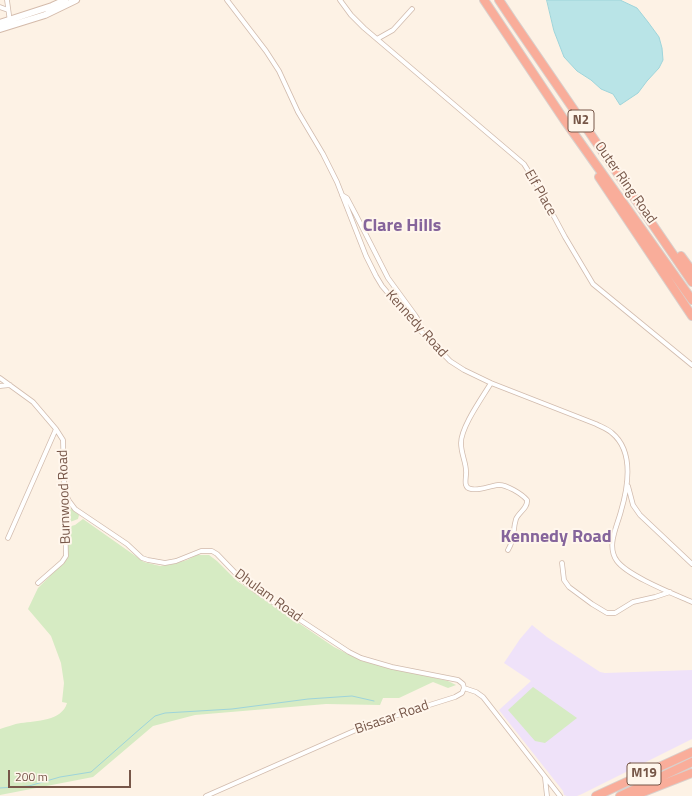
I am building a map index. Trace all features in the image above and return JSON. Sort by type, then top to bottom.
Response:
[{"type":"highway","name":"Outer Ring Road","points":[[484,0],[500,26],[692,300]]},
{"type":"highway","name":"Outer Ring Road","points":[[499,0],[692,282]]},
{"type":"highway","points":[[577,137],[585,158],[692,316]]},
{"type":"highway","points":[[664,240],[679,254],[692,271]]},
{"type":"highway","points":[[662,766],[680,752],[692,746]]},
{"type":"highway","name":"M19","points":[[596,796],[692,752]]},
{"type":"highway","name":"M19","points":[[620,796],[692,762]]},
{"type":"highway","points":[[633,796],[692,773]]},
{"type":"street","points":[[6,0],[10,23]]},
{"type":"street","points":[[0,29],[10,23],[65,0]]},
{"type":"street","points":[[0,24],[50,13],[76,0]]},
{"type":"street","name":"Kennedy Road","points":[[227,0],[266,51],[279,71],[298,112],[332,172],[366,256],[382,286],[414,324],[450,361],[464,370],[491,383],[596,424],[612,432],[620,441],[624,449],[627,484],[621,512],[612,540],[614,556],[618,562],[629,571],[692,602]]},
{"type":"street","name":"Elf Place","points":[[340,0],[357,21],[377,39],[524,164],[593,284],[692,365]]},
{"type":"street","points":[[0,6],[8,10]]},
{"type":"street","points":[[377,39],[393,30],[412,9]]},
{"type":"street","points":[[342,194],[347,198],[356,214],[388,278],[417,318],[414,324]]},
{"type":"street","name":"Burnwood Road","points":[[0,378],[30,399],[56,429],[63,440],[66,556],[62,562],[38,583]]},
{"type":"street","points":[[491,383],[464,430],[461,439],[461,451],[466,470],[465,481],[468,489],[479,489],[501,485],[518,493],[528,500],[527,504],[516,519],[513,541],[508,550]]},
{"type":"street","points":[[0,386],[11,385]]},
{"type":"street","points":[[8,538],[56,429]]},
{"type":"street","points":[[627,484],[633,505],[640,515],[692,564]]},
{"type":"street","name":"Dhulam Road","points":[[65,493],[69,501],[76,509],[126,544],[142,558],[165,563],[176,561],[201,550],[212,551],[242,580],[256,591],[349,652],[371,662],[458,680],[463,684],[464,688]]},
{"type":"street","points":[[562,563],[564,580],[569,588],[599,609],[609,613],[618,612],[633,602],[670,592]]},
{"type":"street","points":[[464,688],[483,696],[560,796]]},
{"type":"street","name":"Bisasar Road","points":[[207,796],[372,723],[455,697],[462,692],[464,688]]},
{"type":"street","points":[[545,777],[547,796]]},
{"type":"shaded area","points":[[532,625],[547,637],[600,672],[692,670],[692,739],[582,794],[577,796],[564,795],[563,791],[499,710],[531,681],[504,663],[520,639]]},
{"type":"green space","points":[[67,504],[79,515],[78,519],[70,522],[68,521]]},
{"type":"green space","points":[[83,519],[144,562],[160,566],[187,560],[197,555],[209,555],[237,581],[334,647],[362,661],[448,681],[456,685],[448,688],[433,682],[399,698],[383,698],[380,705],[326,704],[195,715],[153,726],[93,777],[0,795],[0,729],[18,723],[41,721],[54,717],[64,709],[67,703],[62,702],[64,683],[61,663],[51,636],[28,609],[38,588],[65,561],[67,556],[68,527],[75,525]]},
{"type":"green space","points":[[533,687],[577,718],[545,743],[535,741],[508,710]]},
{"type":"water","points":[[547,0],[620,0],[637,8],[659,37],[663,60],[659,68],[638,93],[620,105],[613,94],[601,89],[577,71],[564,57],[554,31]]},
{"type":"waterway","points":[[0,788],[29,786],[60,777],[91,772],[155,716],[165,713],[232,709],[308,699],[352,696],[374,701]]},
{"type":"district","name":"Clare Hills","points":[[402,227]]},
{"type":"district","name":"Kennedy Road","points":[[556,538]]}]
